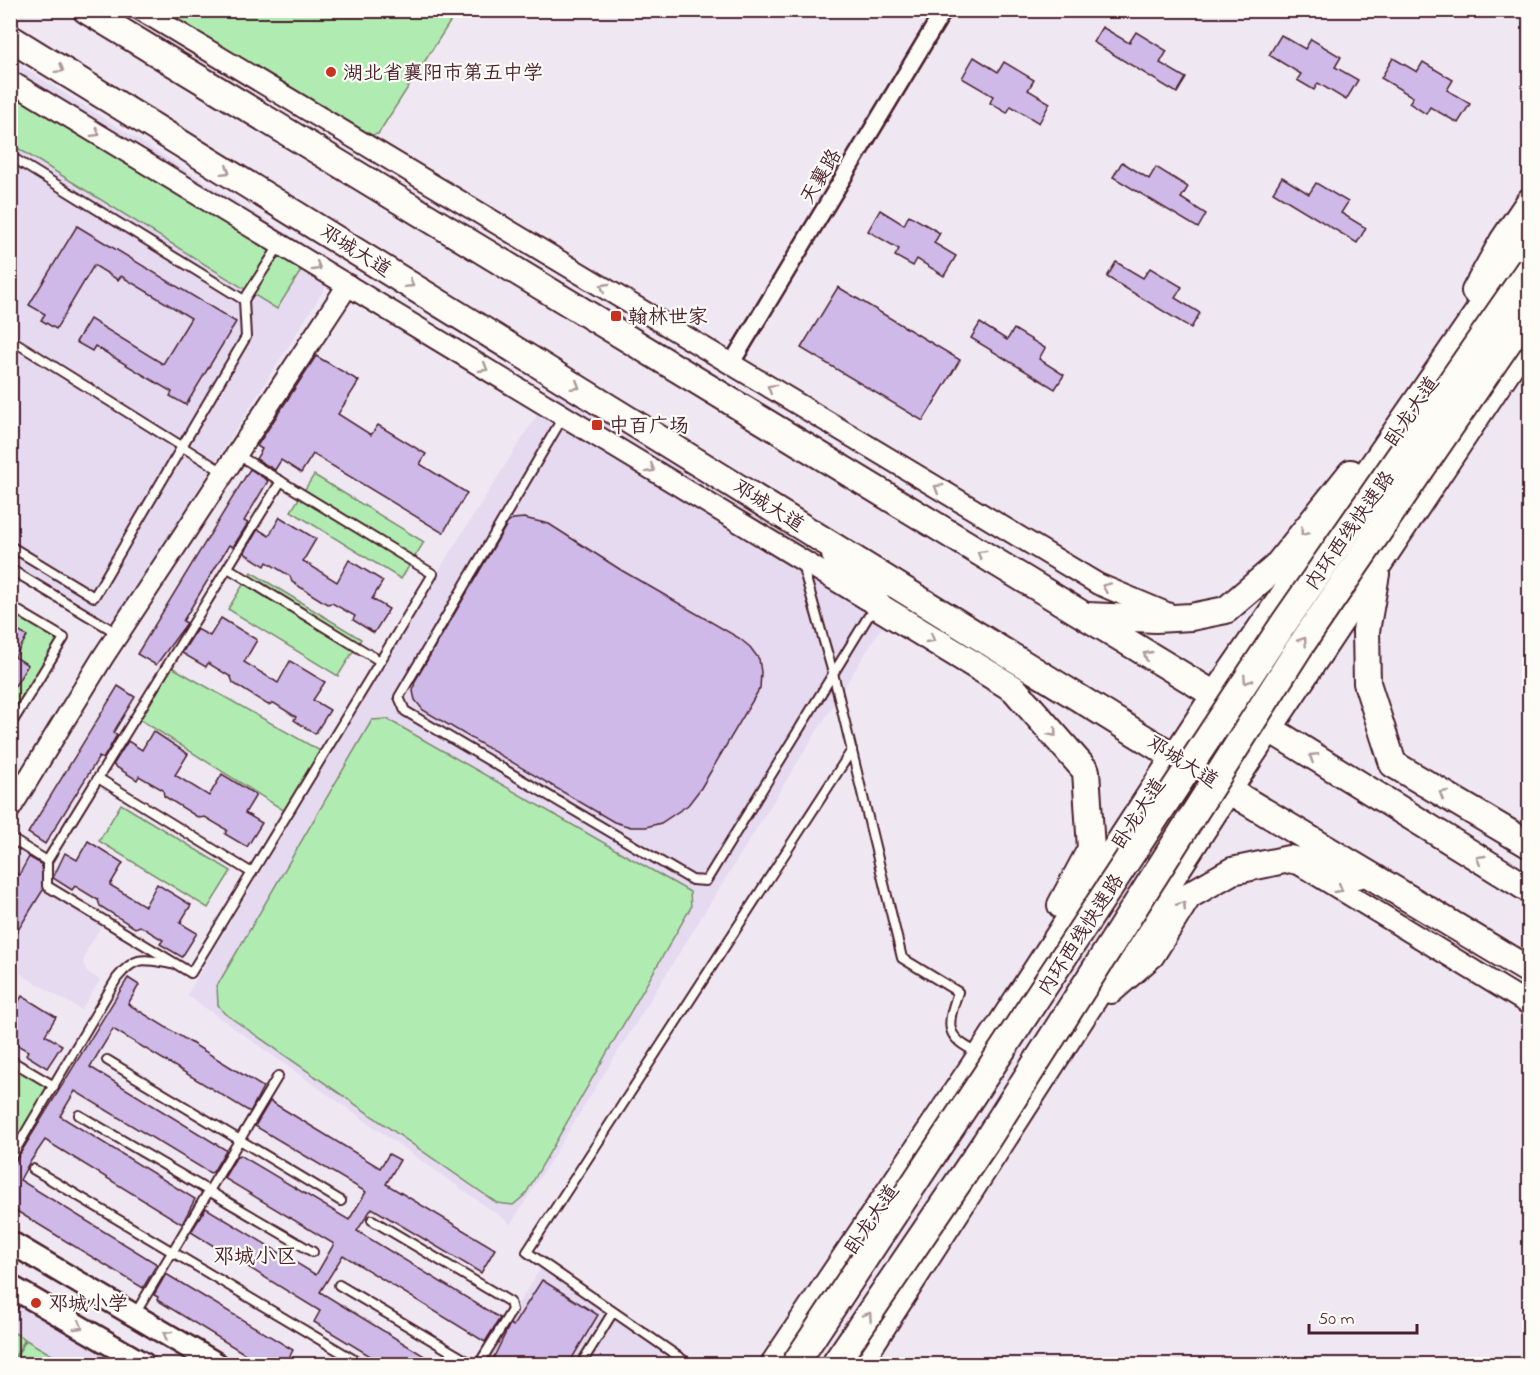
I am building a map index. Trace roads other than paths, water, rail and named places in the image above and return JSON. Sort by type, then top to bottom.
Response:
[{"type":"highway","points":[[86,10],[1215,695],[1530,890]]},
{"type":"highway","name":"邓城大道","points":[[12,41],[1228,790],[1530,971]]},
{"type":"highway","points":[[1083,616],[1179,618],[1226,610],[1276,567],[1340,486],[1412,411],[1503,241],[1530,201]]},
{"type":"highway","name":"卧龙大道","points":[[774,1365],[982,1054],[1215,695],[1530,237]]},
{"type":"highway","name":"内环西线快速路","points":[[795,1365],[1282,626],[1530,268]]},
{"type":"highway","name":"内环西线快速路","points":[[835,1365],[985,1143],[1299,648],[1530,310]]},
{"type":"highway","points":[[858,1365],[1228,790],[1462,434],[1530,336]]},
{"type":"highway","points":[[1462,434],[1530,354]]},
{"type":"highway","points":[[817,535],[881,608],[1014,689],[1086,771],[1091,849],[982,1054]]},
{"type":"highway","points":[[1377,563],[1366,632],[1367,683],[1393,764],[1530,845]]},
{"type":"highway","points":[[1088,1010],[1151,955],[1188,896],[1232,871],[1289,859],[1381,881]]},
{"type":"highway","points":[[865,1365],[979,1192],[1035,1092]]},
{"type":"highway","points":[[768,1365],[894,1173],[943,1112]]},
{"type":"main road","points":[[10,1242],[217,1365]]},
{"type":"main road","points":[[16,1289],[144,1365]]},
{"type":"street","points":[[141,10],[1098,584],[1179,618]]},
{"type":"street","name":"天襄路","points":[[731,364],[944,10]]},
{"type":"street","points":[[10,81],[881,608]]},
{"type":"street","points":[[10,809],[118,634],[348,285]]},
{"type":"street","points":[[1289,859],[1530,1005]]},
{"type":"lane","points":[[10,156],[244,300]]},
{"type":"lane","points":[[10,546],[94,597],[246,337],[244,300],[280,244]]},
{"type":"lane","points":[[10,339],[224,473]]},
{"type":"lane","points":[[564,416],[399,697],[405,711],[692,880],[706,881],[868,617],[881,608]]},
{"type":"lane","points":[[237,454],[433,574],[191,973],[47,886],[47,861],[282,482]]},
{"type":"lane","points":[[801,560],[833,673],[902,958],[958,992],[948,1021],[951,1034],[964,1046],[982,1054]]},
{"type":"lane","points":[[228,568],[380,661]]},
{"type":"lane","points":[[10,569],[118,634]]},
{"type":"lane","points":[[10,606],[64,638],[10,726]]},
{"type":"lane","points":[[689,1365],[527,1252],[852,750]]},
{"type":"lane","points":[[98,778],[252,873]]},
{"type":"lane","points":[[10,838],[47,861]]},
{"type":"lane","points":[[10,1159],[117,978],[130,963],[143,959],[179,965]]},
{"type":"lane","points":[[10,1060],[54,1086]]},
{"type":"lane","points":[[107,1060],[341,1201]]},
{"type":"lane","points":[[134,1315],[278,1076]]},
{"type":"lane","points":[[79,1114],[313,1252]]},
{"type":"lane","points":[[33,1169],[361,1365]]},
{"type":"lane","points":[[372,1220],[510,1302],[512,1310],[479,1365]]},
{"type":"lane","points":[[339,1285],[472,1365]]},
{"type":"lane","points":[[10,1311],[16,1289]]},
{"type":"lane","points":[[581,1365],[613,1312]]},
{"type":"place","name":"湖北省襄阳市第五中学","points":[[331,72]]},
{"type":"place","name":"翰林世家","points":[[616,316]]},
{"type":"place","name":"中百广场","points":[[597,425]]},
{"type":"place","name":"邓城小学","points":[[36,1303]]},
{"type":"district","name":"邓城小区","points":[[255,1256]]}]
